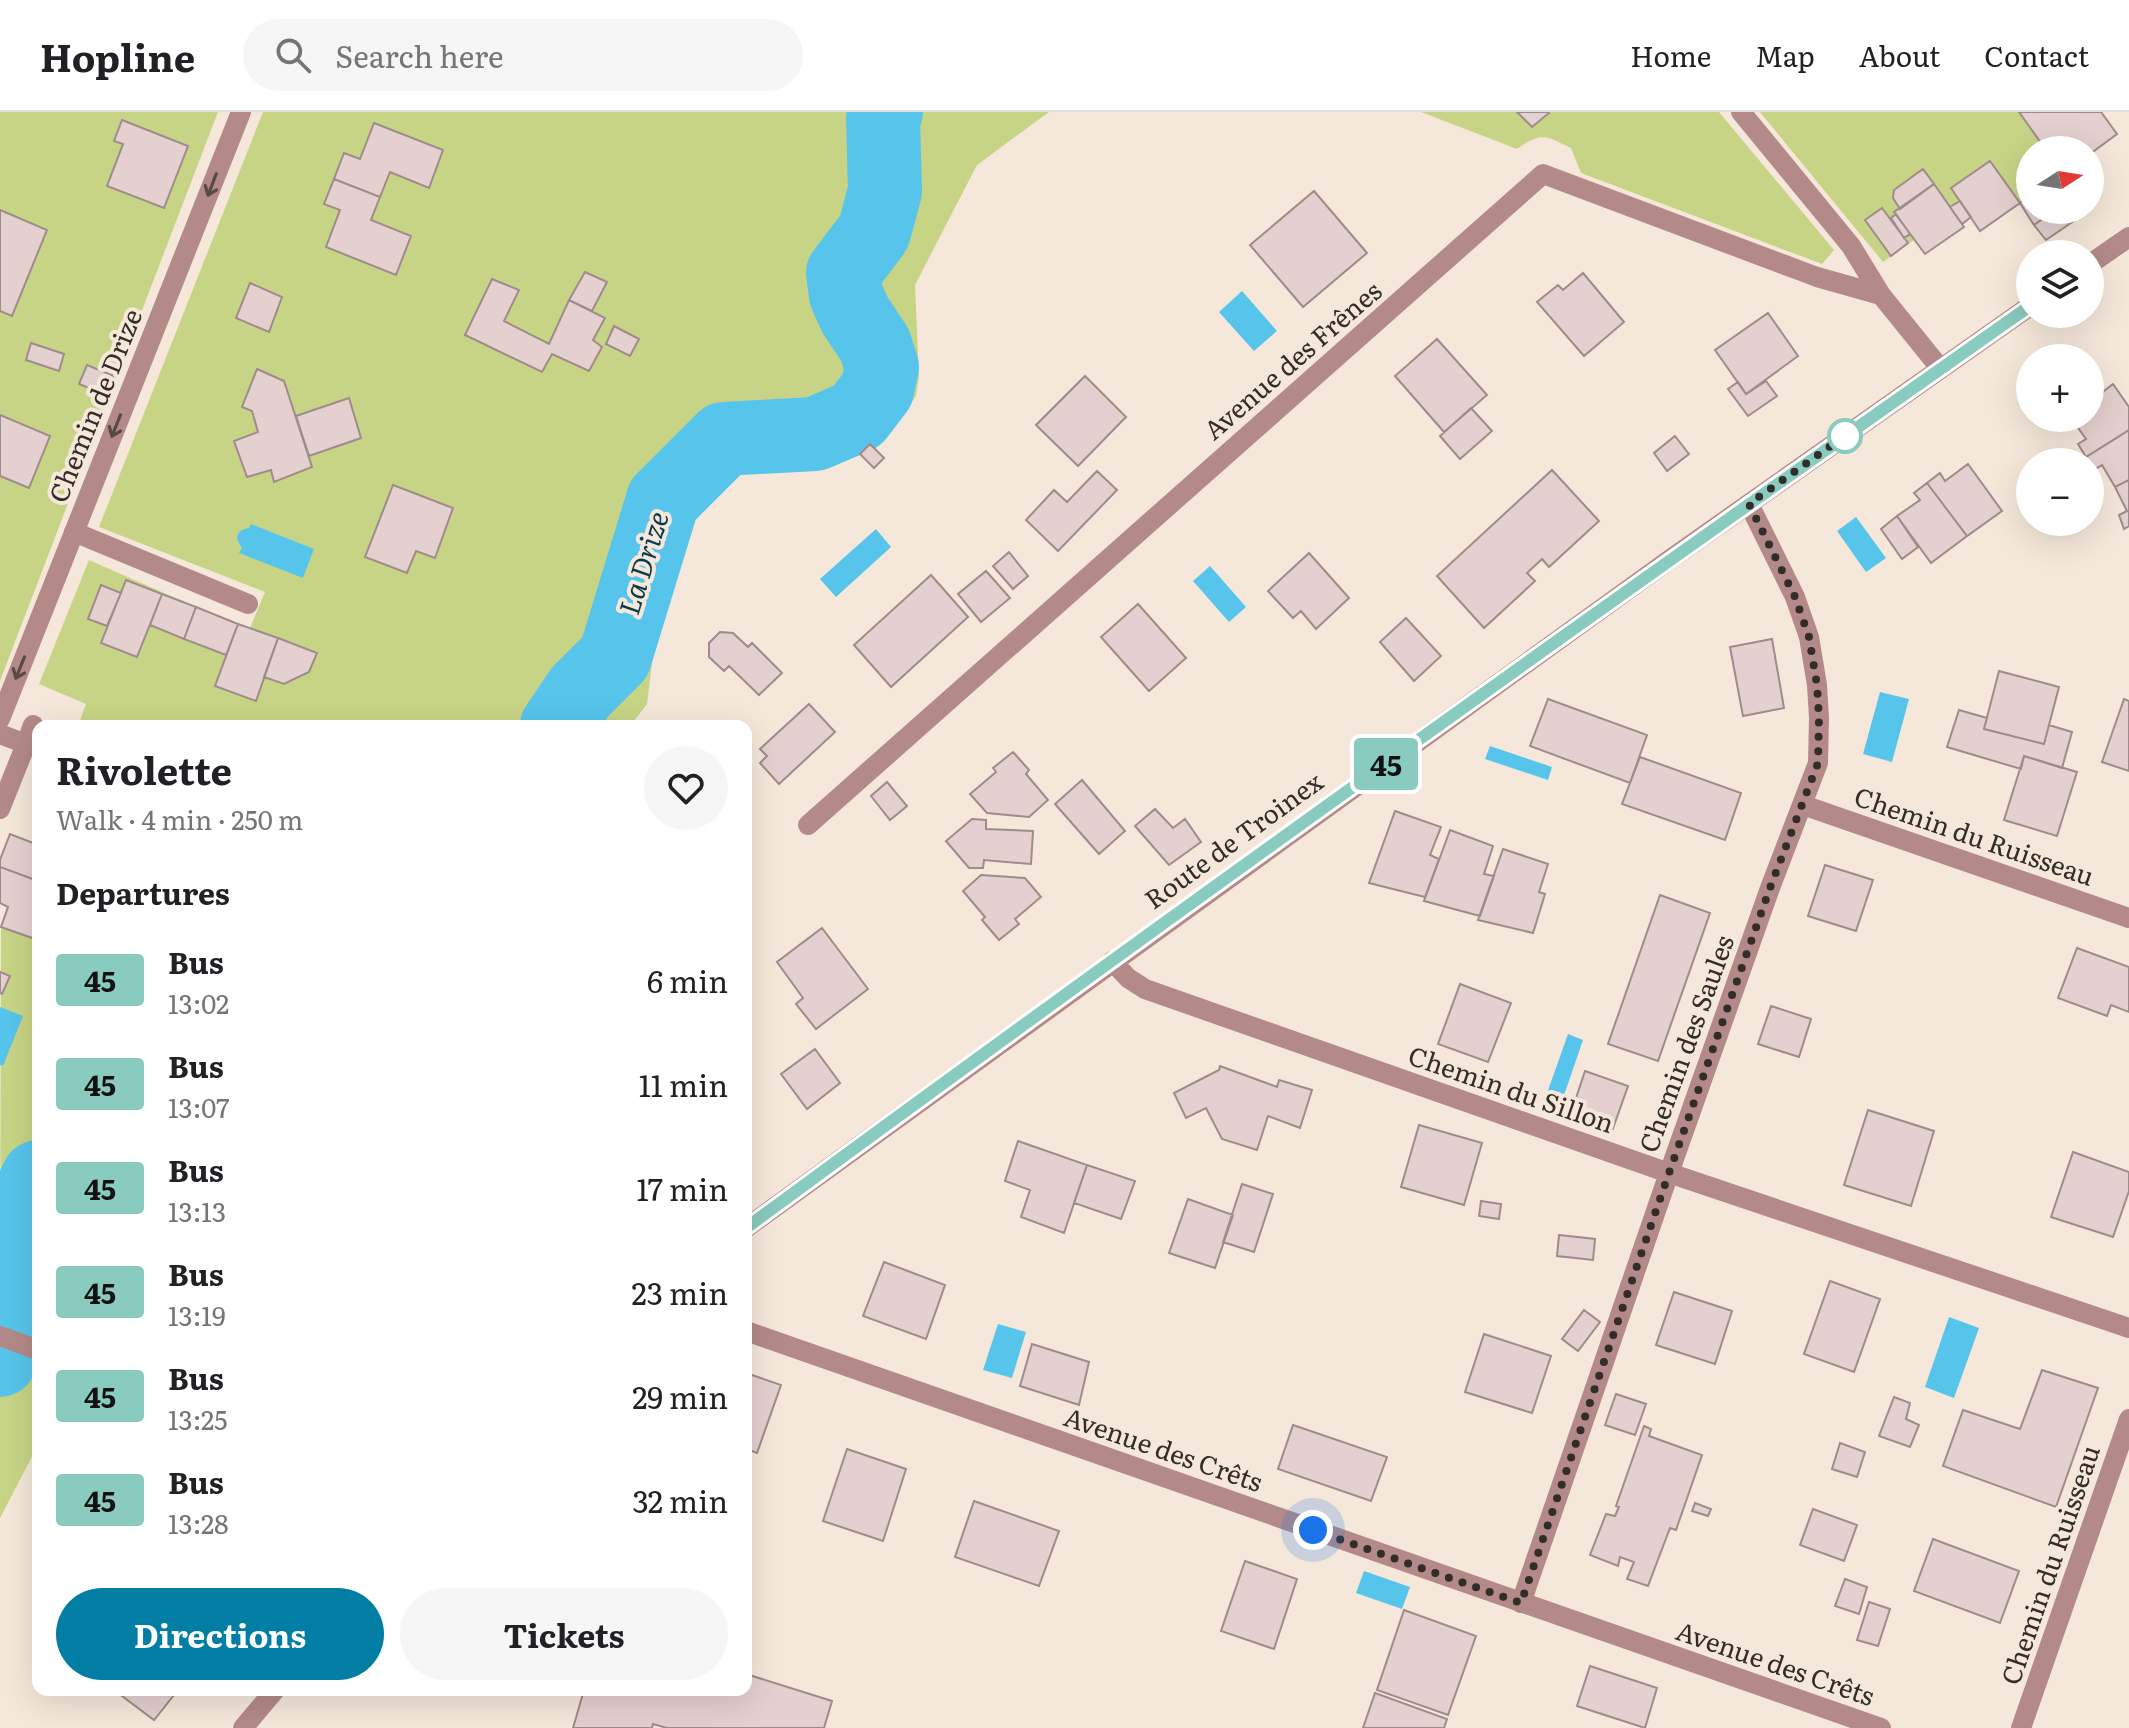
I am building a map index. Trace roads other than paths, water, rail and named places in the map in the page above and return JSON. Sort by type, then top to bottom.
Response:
[{"type":"street","name":"Chemin de Drize","points":[[0,719],[241,112]]},
{"type":"street","points":[[1741,112],[1851,246],[1881,295],[1940,368]]},
{"type":"street","name":"Avenue des Frênes","points":[[808,825],[1543,174],[1817,277],[1881,295]]},
{"type":"street","points":[[2104,254],[2129,237]]},
{"type":"street","name":"Route de Troinex","points":[[752,1224],[1112,961],[2016,316]]},
{"type":"street","name":"Chemin des Saules","points":[[1521,1603],[1669,1173],[1770,888],[1818,763],[1817,685],[1809,637],[1795,597],[1749,504]]},
{"type":"street","points":[[74,532],[248,604]]},
{"type":"street","points":[[0,734],[29,734],[0,809]]},
{"type":"street","name":"Chemin du Ruisseau","points":[[1803,805],[2129,918]]},
{"type":"street","name":"Chemin du Sillon","points":[[1112,961],[1128,978],[1145,989],[1669,1173],[2129,1328]]},
{"type":"street","name":"Avenue des Crêts","points":[[752,1333],[1881,1728]]},
{"type":"street","points":[[0,1336],[32,1348]]},
{"type":"street","name":"Chemin du Ruisseau","points":[[2021,1728],[2129,1419]]},
{"type":"street","points":[[243,1728],[270,1696]]},
{"type":"water","points":[[1242,291],[1277,331],[1254,351],[1219,312]]},
{"type":"water","points":[[1856,517],[1886,558],[1866,572],[1837,531]]},
{"type":"water","points":[[251,524],[314,549],[303,578],[239,553],[242,548],[238,535]]},
{"type":"water","points":[[876,529],[891,547],[836,597],[820,579]]},
{"type":"water","points":[[1210,566],[1246,607],[1229,622],[1193,581]]},
{"type":"water","points":[[1880,692],[1909,699],[1892,762],[1863,754]]},
{"type":"water","points":[[1490,746],[1552,767],[1548,780],[1485,759]]},
{"type":"water","points":[[0,1007],[23,1016],[3,1066],[0,1065]]},
{"type":"water","points":[[1568,1034],[1583,1040],[1561,1104],[1545,1099]]},
{"type":"water","points":[[1949,1317],[1979,1328],[1954,1398],[1925,1387]]},
{"type":"water","points":[[998,1324],[1026,1332],[1012,1378],[983,1370]]},
{"type":"water","points":[[1364,1571],[1410,1587],[1402,1609],[1356,1593]]},
{"type":"waterway","name":"La Drize","points":[[561,720],[580,692],[615,657],[663,500],[724,439],[815,434],[857,416],[877,390],[882,367],[875,345],[846,295],[843,273],[874,232],[885,191],[883,119],[886,112]]},
{"type":"waterway","name":"La Drize","points":[[0,1360],[9,1297],[32,1190]]}]
